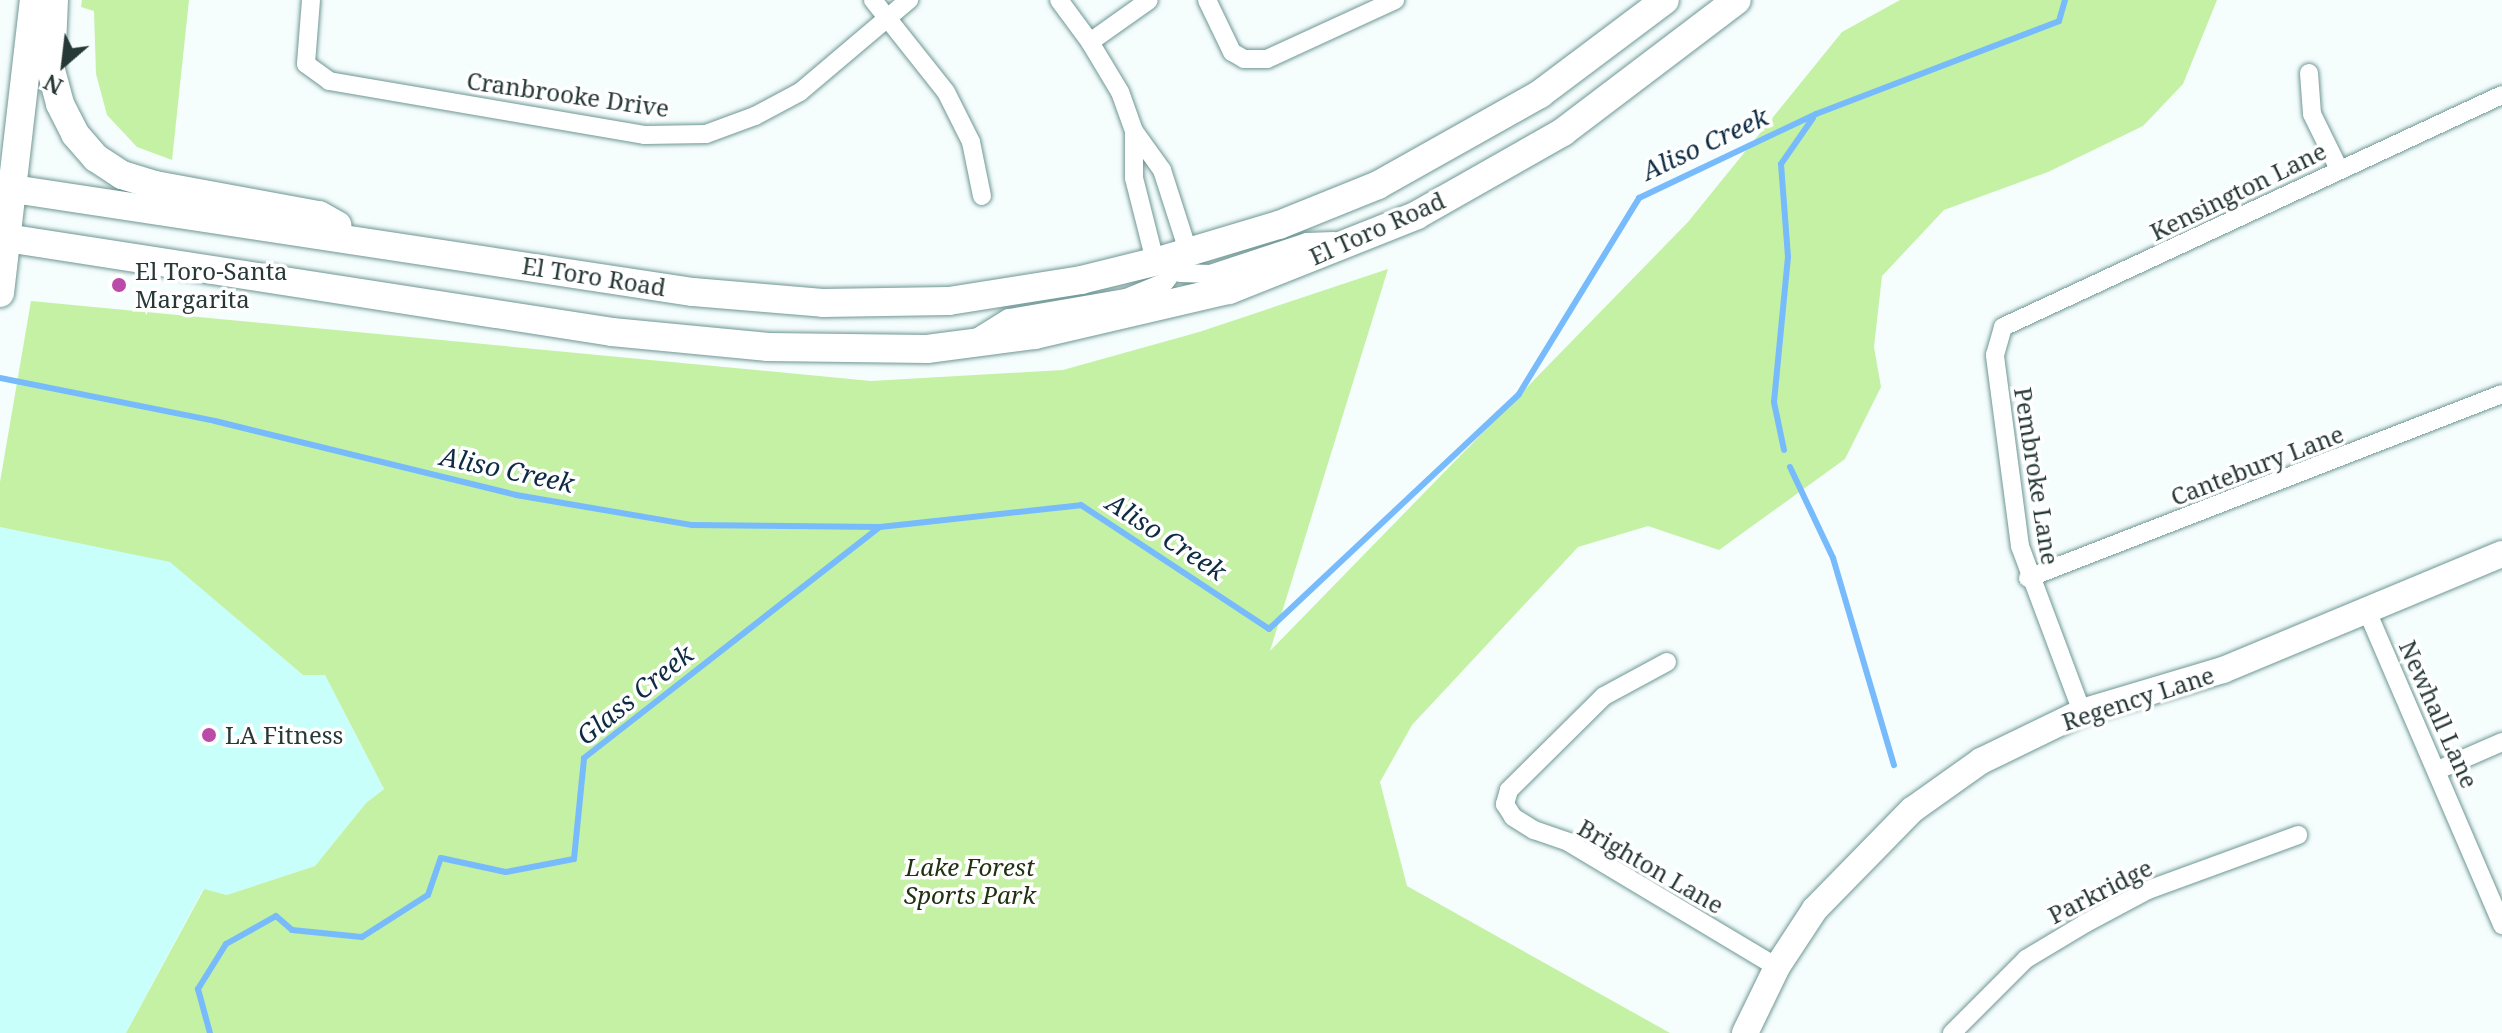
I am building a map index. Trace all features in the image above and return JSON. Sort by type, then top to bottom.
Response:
[{"type":"main road","points":[[0,293],[7,188],[34,0]]},
{"type":"main road","points":[[54,0],[51,70],[60,104],[75,134],[96,158],[122,175],[155,185],[319,215],[370,242]]},
{"type":"main road","name":"El Toro Road","points":[[7,188],[693,292],[823,303],[949,301],[1081,280],[1175,260],[1279,225],[1453,147],[1540,94],[1665,0]]},
{"type":"main road","name":"El Toro Road","points":[[4,238],[612,332],[846,352],[967,344],[1104,323],[1229,290],[1417,215],[1563,132],[1737,0]]},
{"type":"street","name":"Cranbrooke Drive","points":[[311,0],[306,64],[329,81],[645,135],[706,134],[755,116],[800,92],[909,0]]},
{"type":"street","points":[[873,0],[891,17],[946,92],[971,142],[982,196]]},
{"type":"street","points":[[1059,0],[1090,42],[1120,92],[1134,131],[1162,170],[1175,260]]},
{"type":"street","points":[[1090,42],[1149,0]]},
{"type":"street","points":[[1207,0],[1232,52],[1244,59],[1267,59],[1395,0]]},
{"type":"street","points":[[2309,73],[2312,114],[2339,169]]},
{"type":"street","name":"Kensington Lane","points":[[1999,334],[2008,323],[2502,95]]},
{"type":"street","points":[[1134,131],[1134,178],[1153,253],[1210,274],[1307,242],[1356,239]]},
{"type":"street","name":"El Toro Road","points":[[967,344],[1009,318],[1126,298],[1165,282],[1175,260]]},
{"type":"street","name":"Pembroke Lane","points":[[1999,334],[1995,355],[2028,578],[2082,712]]},
{"type":"street","name":"Cantebury Lane","points":[[2028,578],[2502,394]]},
{"type":"street","name":"Regency Lane","points":[[1745,1033],[1777,967],[1815,909],[1912,810],[1981,761],[2082,712],[2223,670],[2502,554]]},
{"type":"street","name":"Newhall Lane","points":[[2367,611],[2438,770],[2502,925]]},
{"type":"street","name":"Brighton Lane","points":[[1667,662],[1604,696],[1509,790],[1505,804],[1513,817],[1534,830],[1568,842],[1777,967]]},
{"type":"street","points":[[2438,770],[2502,742]]},
{"type":"street","name":"Parkridge","points":[[1952,1033],[2026,959],[2086,923],[2148,890],[2298,835]]},
{"type":"shaded area","points":[[0,527],[170,561],[303,675],[325,675],[384,789],[366,803],[315,866],[227,895],[203,889],[126,1033],[0,1033]]},
{"type":"green space","points":[[82,0],[189,0],[172,160],[137,147],[107,115],[96,74],[94,11],[81,7]]},
{"type":"green space","name":"Lake Forest Sports Park","points":[[1900,0],[2217,0],[2183,84],[2143,126],[2048,172],[1944,210],[1882,276],[1874,347],[1881,387],[1845,459],[1719,550],[1648,526],[1578,547],[1412,725],[1380,782],[1407,886],[1670,1033],[126,1033],[204,889],[227,895],[315,866],[366,803],[384,789],[325,675],[303,675],[170,562],[0,527],[0,482],[31,301],[871,381],[1063,370],[1199,332],[1388,269],[1270,651],[1688,222],[1842,32]]},
{"type":"waterway","name":"Aliso Creek","points":[[0,378],[215,421],[516,495],[692,525],[880,527],[1081,505],[1269,629],[1519,394],[1639,198],[1816,114],[2059,21],[2065,0]]},
{"type":"waterway","points":[[1784,450],[1774,402],[1788,257],[1781,164],[1813,118]]},
{"type":"waterway","points":[[1790,467],[1833,558],[1894,765]]},
{"type":"waterway","name":"Glass Creek","points":[[210,1033],[198,989],[226,944],[276,916],[292,930],[362,937],[428,895],[441,858],[506,872],[574,859],[584,758],[880,527]]},
{"type":"place","name":"El Toro-Santa Margarita","points":[[119,285]]},
{"type":"place","name":"LA Fitness","points":[[209,735]]}]
